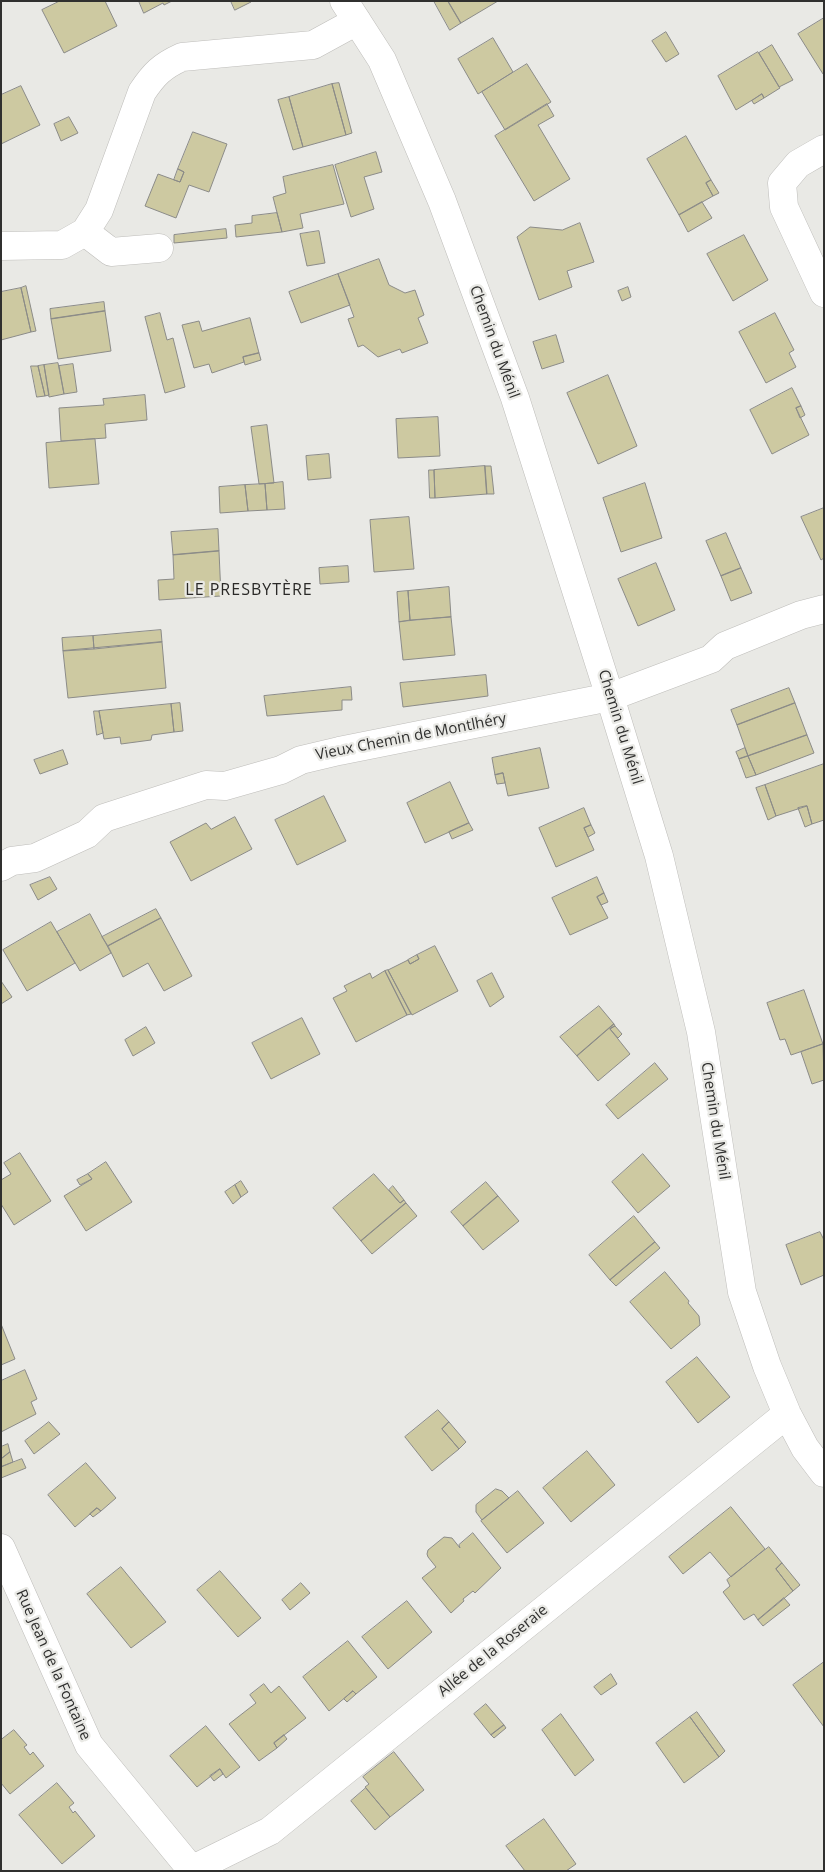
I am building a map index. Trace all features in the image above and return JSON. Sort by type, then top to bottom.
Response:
[{"type":"street","points":[[1,246],[62,245],[85,232],[99,210],[142,92],[153,75],[168,64],[182,57],[313,45],[351,11]]},
{"type":"street","name":"Chemin du Ménil","points":[[351,11],[382,60],[445,210],[515,398],[659,856],[701,1032],[742,1292],[787,1414],[805,1448],[824,1473]]},
{"type":"street","points":[[824,149],[798,164],[782,183],[784,207],[824,293]]},
{"type":"street","points":[[85,232],[111,252],[159,248]]},
{"type":"street","name":"Vieux Chemin de Montlhéry","points":[[1,867],[12,861],[36,858],[87,834],[104,818],[206,785],[225,786],[281,770],[301,760],[339,751],[610,697],[711,659],[725,646],[801,615],[824,609]]},
{"type":"street","name":"Allée de la Roseraie","points":[[190,1870],[270,1831],[787,1414]]},
{"type":"street","name":"Rue Jean de la Fontaine","points":[[1,1548],[89,1745],[190,1870]]},
{"type":"building","points":[[60,1],[105,1],[117,26],[64,53],[42,10]]},
{"type":"building","points":[[139,1],[172,1],[164,5],[163,3],[144,13]]},
{"type":"building","points":[[231,1],[250,1],[251,2],[235,10]]},
{"type":"building","points":[[434,1],[448,1],[461,23],[450,30]]},
{"type":"building","points":[[448,1],[498,1],[461,23]]},
{"type":"building","points":[[824,18],[824,73],[823,74],[798,34]]},
{"type":"building","points":[[666,32],[679,54],[666,62],[652,41]]},
{"type":"building","points":[[493,38],[513,72],[478,94],[458,59]]},
{"type":"building","points":[[772,45],[793,80],[779,87],[759,53]]},
{"type":"building","points":[[758,52],[780,88],[764,98],[762,94],[736,110],[718,76]]},
{"type":"building","points":[[527,64],[551,102],[505,130],[482,92]]},
{"type":"building","points":[[339,83],[352,133],[346,135],[332,84]]},
{"type":"building","points":[[332,84],[346,135],[303,147],[289,97]]},
{"type":"building","points":[[21,86],[40,125],[1,144],[1,95]]},
{"type":"building","points":[[762,94],[764,98],[754,104],[752,101]]},
{"type":"building","points":[[289,97],[303,147],[293,150],[278,100]]},
{"type":"building","points":[[547,104],[554,116],[538,125],[570,179],[534,201],[495,136]]},
{"type":"building","points":[[69,117],[78,133],[61,141],[54,124]]},
{"type":"building","points":[[193,132],[227,144],[209,192],[189,185],[176,218],[145,206],[158,174],[180,182],[184,172],[178,169]]},
{"type":"building","points":[[686,136],[711,180],[706,183],[713,196],[679,215],[647,159]]},
{"type":"building","points":[[376,152],[382,172],[364,177],[374,209],[351,217],[335,165]]},
{"type":"building","points":[[333,165],[344,204],[300,214],[303,228],[282,232],[273,197],[286,193],[283,177]]},
{"type":"building","points":[[178,169],[184,172],[180,182],[174,180]]},
{"type":"building","points":[[711,180],[719,193],[713,196],[706,183]]},
{"type":"building","points":[[702,202],[712,218],[688,232],[679,215]]},
{"type":"building","points":[[277,213],[282,232],[236,237],[235,225],[252,223],[252,216]]},
{"type":"building","points":[[580,223],[594,262],[567,271],[572,287],[539,300],[517,237],[530,227],[562,230]]},
{"type":"building","points":[[226,229],[227,238],[174,243],[174,235]]},
{"type":"building","points":[[319,231],[325,263],[307,266],[300,234]]},
{"type":"building","points":[[744,235],[768,280],[733,301],[707,254]]},
{"type":"building","points":[[379,259],[389,285],[405,293],[415,290],[424,315],[418,318],[428,343],[402,353],[400,349],[378,357],[363,345],[358,347],[348,319],[354,317],[338,274]]},
{"type":"building","points":[[338,274],[350,305],[301,323],[289,292]]},
{"type":"building","points":[[26,286],[36,331],[31,332],[21,288]]},
{"type":"building","points":[[628,287],[631,297],[622,301],[618,291]]},
{"type":"building","points":[[21,288],[31,332],[1,340],[1,292]]},
{"type":"building","points":[[104,302],[105,311],[51,319],[50,309]]},
{"type":"building","points":[[105,311],[111,351],[58,359],[51,319]]},
{"type":"building","points":[[160,313],[167,340],[173,338],[185,387],[165,393],[145,317]]},
{"type":"building","points":[[775,313],[794,350],[789,353],[796,367],[766,383],[739,332]]},
{"type":"building","points":[[250,318],[259,353],[243,357],[244,362],[212,373],[209,364],[194,368],[182,325],[199,321],[202,331]]},
{"type":"building","points":[[556,335],[564,362],[542,369],[533,342]]},
{"type":"building","points":[[259,353],[261,360],[245,365],[243,357]]},
{"type":"building","points":[[58,363],[64,394],[49,397],[44,365]]},
{"type":"building","points":[[73,364],[77,392],[64,394],[59,366]]},
{"type":"building","points":[[44,365],[49,395],[45,396],[38,366]]},
{"type":"building","points":[[31,366],[38,366],[45,396],[37,397]]},
{"type":"building","points":[[608,375],[637,446],[598,464],[567,393]]},
{"type":"building","points":[[792,388],[801,406],[796,408],[809,435],[772,454],[750,410]]},
{"type":"building","points":[[145,395],[147,420],[105,424],[106,438],[61,441],[59,408],[104,405],[103,399]]},
{"type":"building","points":[[801,406],[805,415],[800,418],[796,408]]},
{"type":"building","points":[[438,417],[440,456],[398,458],[396,419]]},
{"type":"building","points":[[267,425],[274,483],[259,484],[251,427]]},
{"type":"building","points":[[95,439],[99,484],[49,488],[46,443]]},
{"type":"building","points":[[329,454],[331,478],[308,480],[306,456]]},
{"type":"building","points":[[485,466],[487,494],[435,498],[434,470]]},
{"type":"building","points":[[485,466],[491,466],[494,494],[487,494]]},
{"type":"building","points":[[429,470],[434,470],[435,498],[430,498]]},
{"type":"building","points":[[283,482],[285,509],[267,510],[265,484]]},
{"type":"building","points":[[645,483],[662,538],[621,552],[603,498]]},
{"type":"building","points":[[265,484],[267,510],[248,511],[245,485]]},
{"type":"building","points":[[245,485],[248,511],[220,513],[219,487]]},
{"type":"building","points":[[824,508],[824,558],[821,560],[801,517]]},
{"type":"building","points":[[409,517],[414,569],[374,572],[370,520]]},
{"type":"building","points":[[218,529],[219,551],[173,555],[171,532]]},
{"type":"building","points":[[726,533],[741,568],[721,576],[706,541]]},
{"type":"building","points":[[219,551],[221,596],[159,600],[158,580],[174,579],[173,555]]},
{"type":"building","points":[[656,563],[675,610],[638,626],[618,579]]},
{"type":"building","points":[[348,566],[349,582],[320,584],[319,568]]},
{"type":"building","points":[[741,568],[752,593],[731,601],[721,576]]},
{"type":"building","points":[[449,587],[451,617],[410,620],[408,591]]},
{"type":"building","points":[[408,591],[410,620],[399,622],[397,592]]},
{"type":"building","points":[[451,617],[455,655],[403,660],[399,622]]},
{"type":"building","points":[[161,630],[162,642],[94,649],[93,636]]},
{"type":"building","points":[[93,636],[94,649],[63,651],[62,638]]},
{"type":"building","points":[[162,642],[166,688],[68,698],[63,651]]},
{"type":"building","points":[[486,675],[488,696],[403,707],[400,683]]},
{"type":"building","points":[[351,687],[352,700],[342,700],[342,710],[267,716],[264,696]]},
{"type":"building","points":[[789,688],[795,703],[737,725],[731,710]]},
{"type":"building","points":[[180,703],[183,731],[174,732],[171,704]]},
{"type":"building","points":[[795,703],[807,735],[748,756],[737,725]]},
{"type":"building","points":[[171,704],[174,732],[152,735],[151,740],[121,744],[120,737],[104,739],[99,711]]},
{"type":"building","points":[[94,711],[99,711],[103,733],[97,735]]},
{"type":"building","points":[[807,735],[814,753],[756,775],[748,756]]},
{"type":"building","points":[[540,748],[549,788],[508,796],[503,773],[495,775],[492,758]]},
{"type":"building","points":[[745,748],[748,756],[739,759],[736,752]]},
{"type":"building","points":[[63,750],[68,764],[40,774],[34,760]]},
{"type":"building","points":[[748,756],[756,775],[746,778],[739,759]]},
{"type":"building","points":[[824,764],[824,820],[812,824],[807,806],[776,816],[765,785]]},
{"type":"building","points":[[503,773],[505,783],[497,784],[495,775]]},
{"type":"building","points":[[450,782],[469,823],[425,843],[407,803]]},
{"type":"building","points":[[765,785],[776,816],[768,820],[756,788]]},
{"type":"building","points":[[324,796],[346,841],[297,865],[275,820]]},
{"type":"building","points":[[807,806],[812,824],[805,827],[798,808]]},
{"type":"building","points":[[584,808],[591,825],[584,828],[594,850],[556,867],[539,828]]},
{"type":"building","points":[[235,817],[252,849],[191,881],[170,842],[206,823],[211,829]]},
{"type":"building","points":[[469,823],[473,830],[452,839],[449,832]]},
{"type":"building","points":[[591,825],[595,833],[588,837],[584,828]]},
{"type":"building","points":[[50,877],[57,889],[38,900],[30,885]]},
{"type":"building","points":[[597,877],[604,893],[597,897],[608,918],[570,935],[552,898]]},
{"type":"building","points":[[604,893],[608,902],[601,905],[597,897]]},
{"type":"building","points":[[156,909],[161,918],[108,946],[102,937]]},
{"type":"building","points":[[90,914],[111,953],[80,971],[57,932]]},
{"type":"building","points":[[161,918],[192,976],[164,991],[148,963],[123,977],[108,946]]},
{"type":"building","points":[[51,922],[75,963],[27,991],[3,950]]},
{"type":"building","points":[[435,946],[458,991],[412,1015],[388,970],[408,960],[410,964],[419,959],[417,955]]},
{"type":"building","points":[[417,955],[419,959],[410,964],[408,960]]},
{"type":"building","points":[[388,970],[411,1014],[407,1015],[385,971]]},
{"type":"building","points":[[385,971],[407,1015],[356,1042],[333,998],[347,991],[344,986],[370,973],[372,978]]},
{"type":"building","points":[[492,973],[504,997],[490,1007],[477,981]]},
{"type":"building","points":[[1,981],[12,997],[1,1004]]},
{"type":"building","points":[[804,990],[823,1044],[791,1055],[785,1039],[780,1040],[767,1003]]},
{"type":"building","points":[[599,1006],[614,1024],[577,1056],[560,1037]]},
{"type":"building","points":[[302,1018],[320,1054],[271,1079],[252,1043]]},
{"type":"building","points":[[614,1024],[615,1026],[610,1029],[630,1054],[598,1081],[577,1056]]},
{"type":"building","points":[[615,1026],[622,1034],[618,1038],[610,1029]]},
{"type":"building","points":[[146,1027],[155,1043],[133,1056],[125,1040]]},
{"type":"building","points":[[823,1044],[824,1080],[812,1084],[801,1052]]},
{"type":"building","points":[[655,1063],[668,1079],[618,1119],[606,1105]]},
{"type":"building","points":[[20,1153],[51,1201],[14,1225],[1,1204],[1,1180],[11,1174],[4,1163]]},
{"type":"building","points":[[643,1154],[670,1186],[638,1213],[612,1182]]},
{"type":"building","points":[[106,1162],[132,1202],[86,1231],[64,1196],[92,1179],[88,1174]]},
{"type":"building","points":[[88,1174],[92,1179],[80,1185],[77,1180]]},
{"type":"building","points":[[374,1174],[400,1203],[404,1200],[406,1203],[361,1241],[333,1208]]},
{"type":"building","points":[[241,1181],[248,1192],[241,1197],[235,1185]]},
{"type":"building","points":[[486,1182],[498,1196],[463,1226],[451,1212]]},
{"type":"building","points":[[235,1185],[241,1197],[233,1204],[225,1192]]},
{"type":"building","points":[[393,1186],[404,1200],[400,1203],[389,1190]]},
{"type":"building","points":[[498,1196],[519,1221],[483,1250],[463,1226]]},
{"type":"building","points":[[406,1203],[417,1216],[372,1254],[361,1241]]},
{"type":"building","points":[[634,1216],[655,1242],[610,1280],[589,1255]]},
{"type":"building","points":[[820,1232],[824,1240],[824,1275],[801,1285],[786,1245]]},
{"type":"building","points":[[655,1242],[660,1248],[616,1286],[610,1280]]},
{"type":"building","points":[[665,1272],[699,1316],[700,1325],[671,1349],[630,1302]]},
{"type":"building","points":[[1,1324],[15,1359],[1,1365]]},
{"type":"building","points":[[697,1357],[730,1397],[698,1423],[666,1382]]},
{"type":"building","points":[[25,1370],[37,1399],[31,1402],[36,1414],[1,1432],[1,1381]]},
{"type":"building","points":[[438,1410],[449,1422],[442,1429],[459,1449],[432,1471],[405,1437]]},
{"type":"building","points":[[49,1422],[60,1434],[34,1454],[25,1441]]},
{"type":"building","points":[[449,1422],[466,1442],[459,1449],[442,1429]]},
{"type":"building","points":[[8,1444],[10,1452],[1,1459],[1,1447]]},
{"type":"building","points":[[587,1451],[615,1485],[571,1522],[543,1488]]},
{"type":"building","points":[[10,1452],[13,1462],[1,1467],[1,1459]]},
{"type":"building","points":[[22,1459],[26,1468],[1,1478],[1,1467]]},
{"type":"building","points":[[86,1463],[116,1498],[101,1511],[97,1508],[75,1527],[48,1495]]},
{"type":"building","points":[[496,1489],[502,1491],[509,1498],[482,1520],[476,1512],[476,1505]]},
{"type":"building","points":[[518,1491],[544,1523],[507,1553],[481,1521]]},
{"type":"building","points":[[731,1507],[765,1549],[731,1577],[710,1552],[683,1574],[669,1557]]},
{"type":"building","points":[[97,1508],[101,1511],[93,1517],[90,1514]]},
{"type":"building","points":[[473,1533],[501,1568],[475,1593],[473,1591],[463,1599],[464,1601],[451,1613],[422,1578],[436,1567],[428,1557],[428,1550],[444,1537],[452,1538],[460,1548],[459,1545]]},
{"type":"building","points":[[769,1547],[782,1563],[776,1569],[793,1591],[758,1620],[754,1614],[744,1620],[723,1592],[730,1586],[727,1580]]},
{"type":"building","points":[[782,1563],[800,1585],[793,1591],[776,1569]]},
{"type":"building","points":[[121,1567],[166,1622],[131,1648],[87,1594]]},
{"type":"building","points":[[220,1571],[261,1618],[238,1637],[197,1590]]},
{"type":"building","points":[[301,1583],[310,1593],[290,1610],[282,1600]]},
{"type":"building","points":[[784,1598],[790,1605],[763,1626],[758,1620]]},
{"type":"building","points":[[407,1601],[432,1632],[388,1669],[362,1637]]},
{"type":"building","points":[[348,1641],[377,1677],[356,1694],[353,1691],[329,1711],[303,1677]]},
{"type":"building","points":[[824,1662],[824,1727],[793,1685]]},
{"type":"building","points":[[611,1674],[617,1684],[601,1695],[594,1687]]},
{"type":"building","points":[[264,1684],[271,1693],[279,1686],[306,1718],[274,1743],[277,1748],[259,1761],[229,1724],[256,1703],[250,1695]]},
{"type":"building","points":[[353,1691],[356,1694],[347,1702],[344,1699]]},
{"type":"building","points":[[486,1704],[504,1725],[491,1735],[474,1714]]},
{"type":"building","points":[[697,1712],[725,1751],[719,1757],[690,1717]]},
{"type":"building","points":[[561,1714],[594,1760],[575,1776],[542,1730]]},
{"type":"building","points":[[690,1717],[719,1757],[684,1783],[656,1743]]},
{"type":"building","points":[[504,1725],[506,1728],[494,1738],[491,1735]]},
{"type":"building","points":[[206,1726],[240,1767],[226,1778],[220,1769],[197,1787],[170,1756]]},
{"type":"building","points":[[14,1730],[27,1745],[24,1747],[30,1755],[33,1752],[44,1766],[10,1794],[1,1783],[1,1740]]},
{"type":"building","points":[[284,1735],[287,1739],[277,1748],[274,1743]]},
{"type":"building","points":[[394,1752],[424,1790],[390,1817],[365,1787],[369,1784],[363,1777]]},
{"type":"building","points":[[220,1769],[223,1774],[214,1781],[210,1776]]},
{"type":"building","points":[[57,1783],[74,1803],[69,1807],[73,1813],[75,1811],[95,1836],[62,1864],[19,1815]]},
{"type":"building","points":[[366,1788],[390,1817],[375,1830],[351,1801]]},
{"type":"building","points":[[544,1819],[576,1864],[566,1871],[525,1871],[506,1846]]},
{"type":"district","name":"LE PRESBYTÈRE","points":[[249,590]]}]
